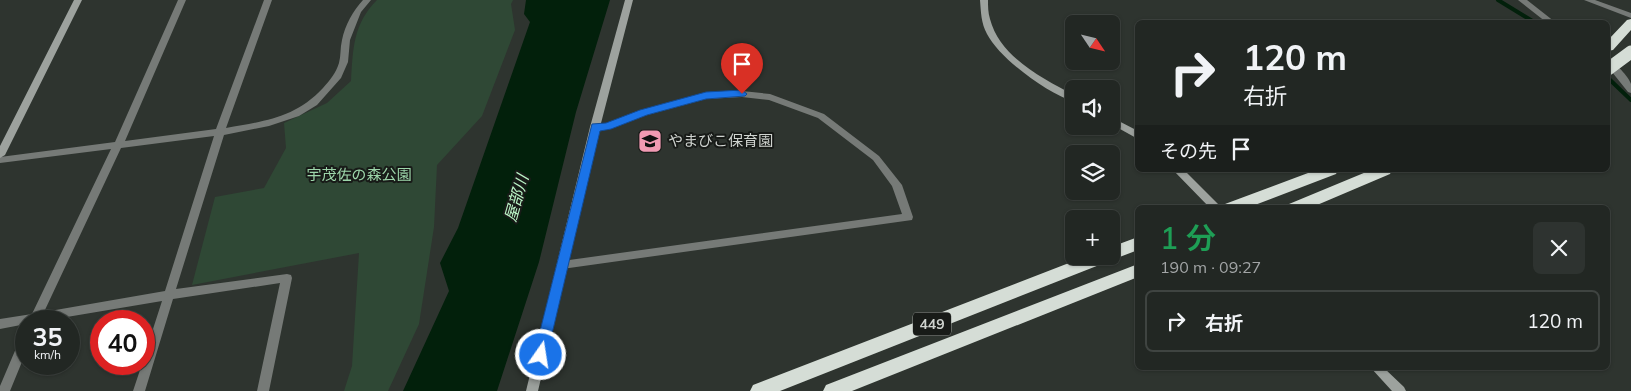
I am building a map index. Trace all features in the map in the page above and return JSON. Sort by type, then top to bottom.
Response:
[{"type":"highway","points":[[1610,45],[1631,23]]},
{"type":"highway","points":[[1610,68],[1631,52]]},
{"type":"highway","points":[[1238,205],[1326,172]]},
{"type":"highway","points":[[1301,205],[1380,172]]},
{"type":"highway","points":[[1120,250],[1135,244]]},
{"type":"highway","name":"449","points":[[759,391],[1082,265]]},
{"type":"highway","name":"449","points":[[832,391],[1135,271]]},
{"type":"street","points":[[0,155],[78,0]]},
{"type":"street","points":[[39,310],[118,145],[182,0]]},
{"type":"street","points":[[139,391],[220,132],[268,0]]},
{"type":"street","points":[[0,160],[220,132],[266,124],[296,114],[314,103],[338,78],[344,62],[346,40],[357,11],[367,0]]},
{"type":"street","points":[[532,391],[595,127],[629,0]]},
{"type":"street","points":[[984,0],[985,25],[992,39],[1019,65],[1065,93]]},
{"type":"street","points":[[1522,0],[1548,20]]},
{"type":"street","points":[[1588,0],[1631,16]]},
{"type":"street","points":[[1610,64],[1631,90]]},
{"type":"street","points":[[562,265],[908,217],[897,185],[876,158],[821,116],[770,97],[742,94],[706,96],[644,113],[607,127],[595,127]]},
{"type":"street","points":[[1120,125],[1135,134]]},
{"type":"street","points":[[1180,172],[1214,205]]},
{"type":"street","points":[[80,311],[169,295],[287,278],[262,391]]},
{"type":"street","points":[[0,324],[15,322]]},
{"type":"street","points":[[4,391],[15,364]]},
{"type":"street","points":[[1379,370],[1400,391]]},
{"type":"green space","name":"宇茂佐の森公園","points":[[377,0],[513,0],[511,4],[515,30],[482,116],[437,165],[434,227],[419,324],[388,391],[344,391],[352,366],[359,253],[192,285],[215,197],[264,188],[286,148],[284,123],[327,103],[351,81],[354,48],[359,28],[363,18]]},
{"type":"water","name":"屋部川","points":[[526,0],[610,0],[576,112],[539,262],[497,391],[403,391],[449,291],[440,263],[458,228],[530,22],[524,14]]},
{"type":"waterway","points":[[1498,0],[1531,20]]},
{"type":"waterway","points":[[1610,80],[1631,100]]},
{"type":"place","name":"やまびこ保育園","points":[[650,141]]},
{"type":"route","points":[[541,355],[595,127],[607,127],[644,113],[706,96],[742,94]]}]
